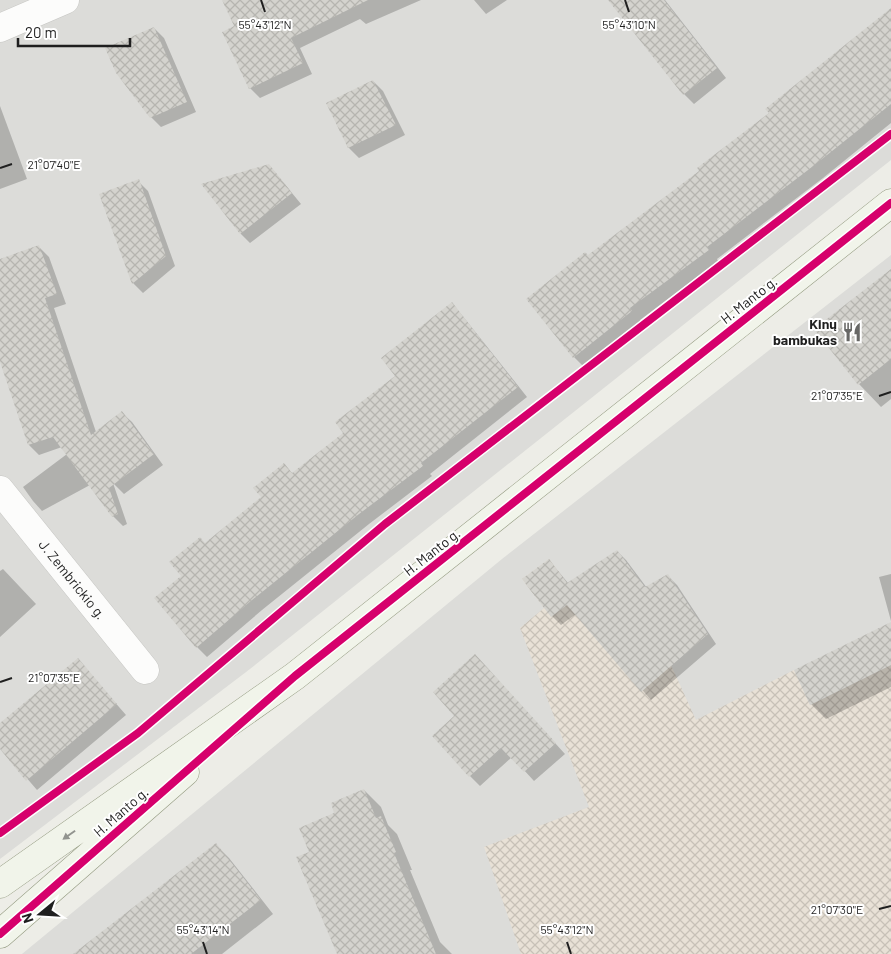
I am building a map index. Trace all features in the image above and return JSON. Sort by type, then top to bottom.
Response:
[{"type":"main road","name":"H. Manto g.","points":[[0,934],[295,676],[891,203]]},
{"type":"main road","name":"H. Manto g.","points":[[0,884],[295,676]]},
{"type":"street","points":[[0,28],[65,0]]},
{"type":"street","name":"J. Zembrickio g.","points":[[0,490],[145,670]]},
{"type":"shaded area","points":[[0,0],[891,0],[891,160],[250,669],[0,859]]},
{"type":"shaded area","points":[[891,255],[891,954],[22,954],[502,559]]},
{"type":"shaded area","points":[[549,559],[567,583],[567,605],[671,665],[696,720],[794,670],[810,705],[891,665],[891,954],[521,954],[484,847],[589,807],[520,628],[544,608],[522,579]]},
{"type":"building","points":[[222,0],[368,0],[291,38],[303,63],[249,89],[222,32],[234,26]]},
{"type":"building","points":[[608,0],[664,0],[717,68],[683,95]]},
{"type":"building","points":[[891,8],[891,104],[707,247],[709,250],[630,308],[632,311],[573,358],[526,299],[585,252],[588,255],[699,171],[697,168],[769,113],[765,109]]},
{"type":"building","points":[[154,27],[187,102],[150,118],[116,73],[105,48]]},
{"type":"building","points":[[373,80],[396,125],[348,148],[326,103]]},
{"type":"building","points":[[269,164],[292,193],[240,234],[201,184]]},
{"type":"building","points":[[139,179],[166,256],[132,284],[99,194]]},
{"type":"building","points":[[39,245],[57,294],[45,298],[91,435],[122,411],[154,454],[109,488],[118,514],[112,517],[53,437],[28,445],[0,362],[0,259]]},
{"type":"building","points":[[891,269],[891,359],[858,385],[814,329]]},
{"type":"building","points":[[452,302],[518,387],[421,463],[423,466],[359,514],[252,600],[196,648],[154,598],[181,576],[169,562],[200,537],[205,543],[261,497],[253,488],[284,463],[292,473],[343,433],[335,422],[395,376],[381,358]]},
{"type":"building","points":[[617,550],[645,587],[668,574],[708,634],[641,692],[567,605],[551,617],[522,579],[549,559],[567,583]]},
{"type":"building","points":[[891,622],[891,665],[810,705],[794,670]]},
{"type":"building","points":[[475,654],[556,743],[524,772],[501,748],[469,777],[432,736],[454,716],[433,692]]},
{"type":"building","points":[[78,658],[117,704],[26,781],[0,749],[0,723]]},
{"type":"building","points":[[364,789],[376,818],[381,816],[396,852],[394,853],[436,954],[337,954],[296,857],[309,852],[299,828],[334,813],[331,803]]},
{"type":"building","points":[[216,843],[261,900],[191,954],[73,954]]},
{"type":"cycle path","points":[[0,833],[138,733],[385,524],[891,134]]},
{"type":"cycle path","points":[[0,934],[295,676],[891,203]]},
{"type":"place","name":"Kinų bambukas","points":[[852,332]]}]
